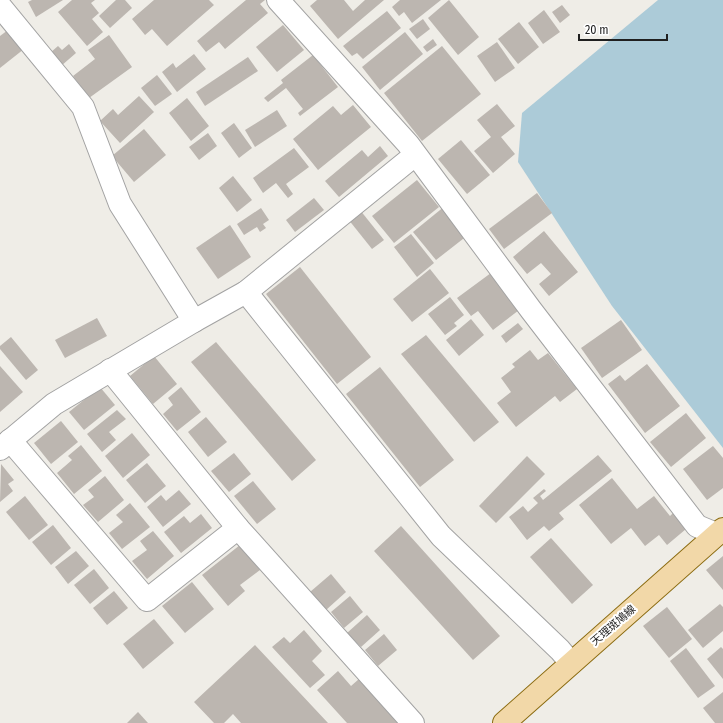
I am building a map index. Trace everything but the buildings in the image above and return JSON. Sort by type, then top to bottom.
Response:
[{"type":"main road","name":"天理斑鳩線","points":[[504,723],[571,663],[721,534]]},
{"type":"street","points":[[278,0],[408,144],[697,526],[721,534]]},
{"type":"street","points":[[0,6],[83,107],[120,204],[194,321]]},
{"type":"street","points":[[238,528],[146,600],[5,444],[54,404],[246,292],[415,155]]},
{"type":"street","points":[[246,292],[441,536],[560,650],[571,663]]},
{"type":"street","points":[[110,370],[238,528],[414,723]]},
{"type":"water","points":[[658,0],[723,0],[723,448],[612,306],[518,162],[522,113]]}]
